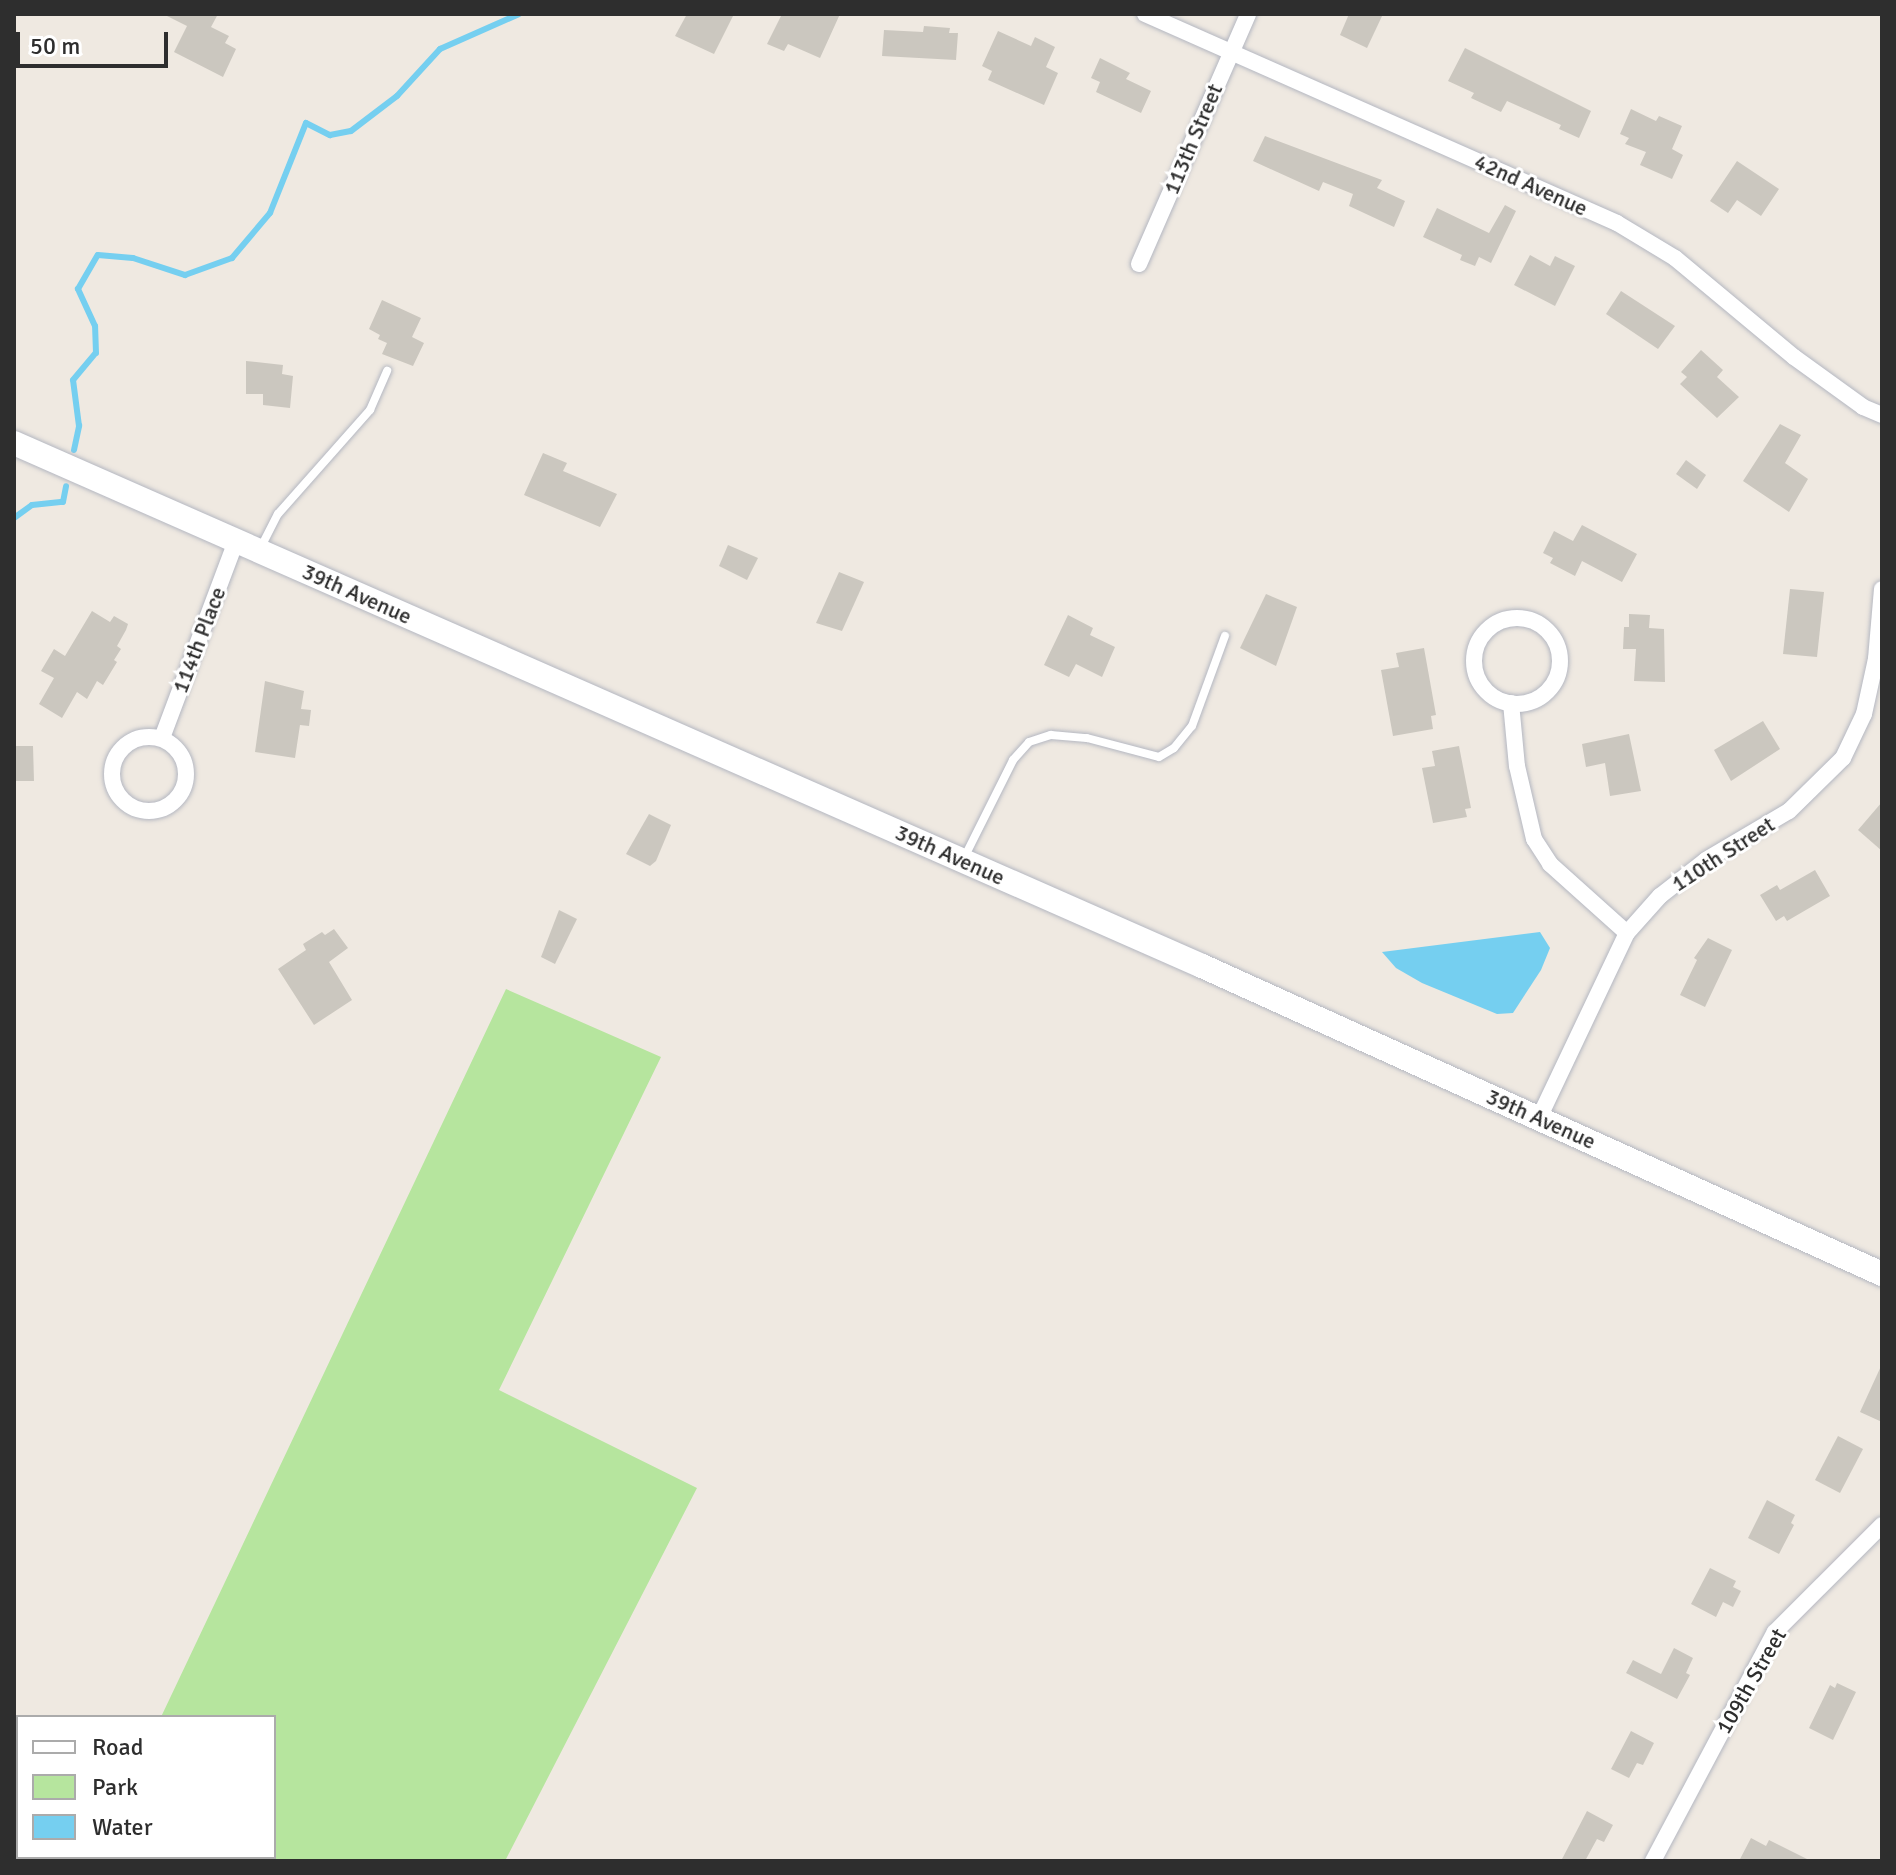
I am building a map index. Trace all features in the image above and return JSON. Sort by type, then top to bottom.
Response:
[{"type":"main road","name":"39th Avenue","points":[[14,443],[963,861],[1882,1274]]},
{"type":"street","name":"42nd Avenue","points":[[1145,14],[1617,223],[1675,258],[1794,357],[1863,407],[1882,415]]},
{"type":"street","name":"113th Street","points":[[1139,264],[1248,14]]},
{"type":"street","name":"114th Place","points":[[162,738],[236,541]]},
{"type":"street","name":"110th Street","points":[[1539,1118],[1627,933],[1660,896],[1706,860],[1789,811],[1843,758],[1864,714],[1876,659],[1882,589]]},
{"type":"street","points":[[1514,617],[1528,619],[1552,635],[1560,662],[1550,689],[1539,698],[1511,703],[1486,691],[1474,666],[1475,652],[1488,628],[1514,617]]},
{"type":"street","points":[[1511,703],[1517,766],[1534,839],[1550,864],[1627,933]]},
{"type":"street","points":[[138,738],[162,738],[182,754],[186,780],[182,792],[163,809],[137,810],[118,796],[113,785],[113,762],[119,751],[138,738]]},
{"type":"street","name":"109th Street","points":[[1653,1861],[1775,1632],[1882,1525]]},
{"type":"lane","points":[[259,551],[278,514],[370,410],[387,371]]},
{"type":"lane","points":[[963,861],[1013,760],[1029,742],[1051,735],[1087,738],[1159,757],[1174,748],[1192,726],[1225,636]]},
{"type":"green space","points":[[506,989],[661,1057],[499,1390],[697,1488],[505,1861],[93,1861],[276,1859],[276,1715],[162,1715]]},
{"type":"water","points":[[1540,932],[1550,948],[1541,970],[1513,1013],[1497,1014],[1422,983],[1396,968],[1382,952]]},
{"type":"building","points":[[163,14],[218,14],[211,27],[229,36],[225,43],[236,49],[223,77],[174,52],[187,26]]},
{"type":"building","points":[[687,14],[734,14],[714,54],[675,36]]},
{"type":"building","points":[[782,14],[840,14],[820,58],[788,44],[784,51],[767,44]]},
{"type":"building","points":[[1349,14],[1383,14],[1367,48],[1340,35]]},
{"type":"building","points":[[924,26],[950,28],[949,33],[958,33],[956,60],[882,56],[884,30],[923,32]]},
{"type":"building","points":[[998,31],[1031,46],[1035,37],[1055,47],[1046,67],[1058,73],[1044,105],[988,80],[992,71],[982,66]]},
{"type":"building","points":[[1465,48],[1591,111],[1579,138],[1559,129],[1561,125],[1507,101],[1501,112],[1471,98],[1474,93],[1448,81]]},
{"type":"building","points":[[1100,58],[1130,73],[1126,79],[1151,91],[1141,113],[1096,92],[1100,82],[1091,78]]},
{"type":"building","points":[[1631,109],[1656,121],[1659,116],[1682,126],[1672,149],[1683,155],[1672,179],[1640,165],[1646,152],[1625,144],[1629,138],[1620,134]]},
{"type":"building","points":[[1265,136],[1382,180],[1377,188],[1405,201],[1394,227],[1349,206],[1353,194],[1323,182],[1319,191],[1253,161]]},
{"type":"building","points":[[1737,161],[1779,189],[1761,216],[1737,200],[1728,213],[1710,201]]},
{"type":"building","points":[[1505,205],[1516,211],[1491,263],[1479,257],[1475,266],[1460,260],[1462,255],[1423,237],[1437,208],[1489,233]]},
{"type":"building","points":[[1530,255],[1550,266],[1555,256],[1575,266],[1555,306],[1514,285]]},
{"type":"building","points":[[1621,291],[1675,326],[1658,349],[1606,314]]},
{"type":"building","points":[[382,300],[421,318],[412,337],[424,343],[413,366],[382,354],[387,343],[369,329]]},
{"type":"building","points":[[1701,350],[1723,370],[1717,377],[1739,397],[1717,418],[1680,384],[1687,377],[1681,372]]},
{"type":"building","points":[[246,361],[283,365],[282,374],[293,376],[290,408],[263,405],[263,394],[246,394]]},
{"type":"building","points":[[1780,424],[1801,435],[1785,463],[1808,479],[1789,512],[1743,481]]},
{"type":"building","points":[[543,453],[567,463],[563,471],[617,494],[600,527],[524,495]]},
{"type":"building","points":[[1686,460],[1706,475],[1697,489],[1676,474]]},
{"type":"building","points":[[1582,525],[1637,554],[1622,582],[1582,561],[1575,576],[1550,563],[1553,558],[1543,553],[1554,531],[1573,541]]},
{"type":"building","points":[[728,545],[758,558],[747,580],[719,566]]},
{"type":"building","points":[[839,572],[864,582],[842,631],[816,623]]},
{"type":"building","points":[[1790,589],[1824,592],[1817,657],[1783,654]]},
{"type":"building","points":[[1266,594],[1297,607],[1276,666],[1240,648]]},
{"type":"building","points":[[92,611],[110,622],[114,616],[128,624],[117,646],[121,649],[103,685],[97,681],[87,699],[77,692],[62,718],[39,704],[54,678],[41,671],[54,649],[65,656]]},
{"type":"building","points":[[1629,614],[1650,615],[1649,628],[1664,629],[1665,682],[1634,681],[1636,649],[1623,649],[1624,627],[1629,627]]},
{"type":"building","points":[[1068,615],[1093,628],[1090,635],[1115,647],[1102,677],[1076,664],[1069,677],[1044,665]]},
{"type":"building","points":[[1424,648],[1436,715],[1431,716],[1433,729],[1393,736],[1381,670],[1399,667],[1396,653]]},
{"type":"building","points":[[265,681],[304,691],[301,709],[311,710],[309,726],[300,725],[295,758],[255,752]]},
{"type":"building","points":[[1763,721],[1780,749],[1731,781],[1714,750]]},
{"type":"building","points":[[1629,734],[1641,791],[1610,796],[1605,763],[1586,767],[1582,744]]},
{"type":"building","points":[[14,746],[33,746],[34,781],[14,781]]},
{"type":"building","points":[[1459,746],[1471,808],[1465,809],[1467,817],[1433,823],[1422,768],[1435,766],[1432,751]]},
{"type":"building","points":[[1882,802],[1882,851],[1858,830]]},
{"type":"building","points":[[649,814],[671,825],[656,861],[650,866],[626,854]]},
{"type":"building","points":[[1815,870],[1830,896],[1787,921],[1784,916],[1776,921],[1760,895],[1777,885],[1780,890]]},
{"type":"building","points":[[559,910],[577,919],[555,964],[541,957]]},
{"type":"building","points":[[334,929],[348,948],[329,962],[352,1000],[314,1025],[278,969],[306,950],[303,944],[322,932],[325,935]]},
{"type":"building","points":[[1708,938],[1732,950],[1705,1007],[1680,995],[1697,960],[1694,958]]},
{"type":"building","points":[[1882,1364],[1882,1422],[1860,1412]]},
{"type":"building","points":[[1838,1436],[1863,1449],[1840,1493],[1815,1480]]},
{"type":"building","points":[[1767,1500],[1795,1515],[1791,1523],[1794,1525],[1779,1554],[1748,1538]]},
{"type":"building","points":[[1710,1568],[1736,1581],[1733,1587],[1741,1591],[1733,1607],[1723,1602],[1716,1617],[1691,1604]]},
{"type":"building","points":[[1674,1648],[1693,1658],[1686,1673],[1690,1675],[1677,1699],[1626,1673],[1633,1660],[1661,1674]]},
{"type":"building","points":[[1837,1683],[1856,1692],[1833,1740],[1809,1728],[1830,1685],[1835,1688]]},
{"type":"building","points":[[1631,1731],[1654,1743],[1643,1765],[1637,1763],[1629,1778],[1611,1769]]},
{"type":"building","points":[[1587,1811],[1613,1825],[1604,1842],[1597,1839],[1585,1861],[1561,1861]]},
{"type":"building","points":[[1751,1838],[1766,1846],[1769,1840],[1811,1861],[1739,1861]]},
{"type":"waterway","points":[[74,450],[79,426],[73,380],[96,353],[95,326],[78,289],[98,255],[133,258],[185,275],[232,258],[270,213],[306,123],[330,135],[351,131],[397,96],[440,49],[519,14]]},
{"type":"waterway","points":[[14,518],[32,505],[63,502],[66,486]]}]
